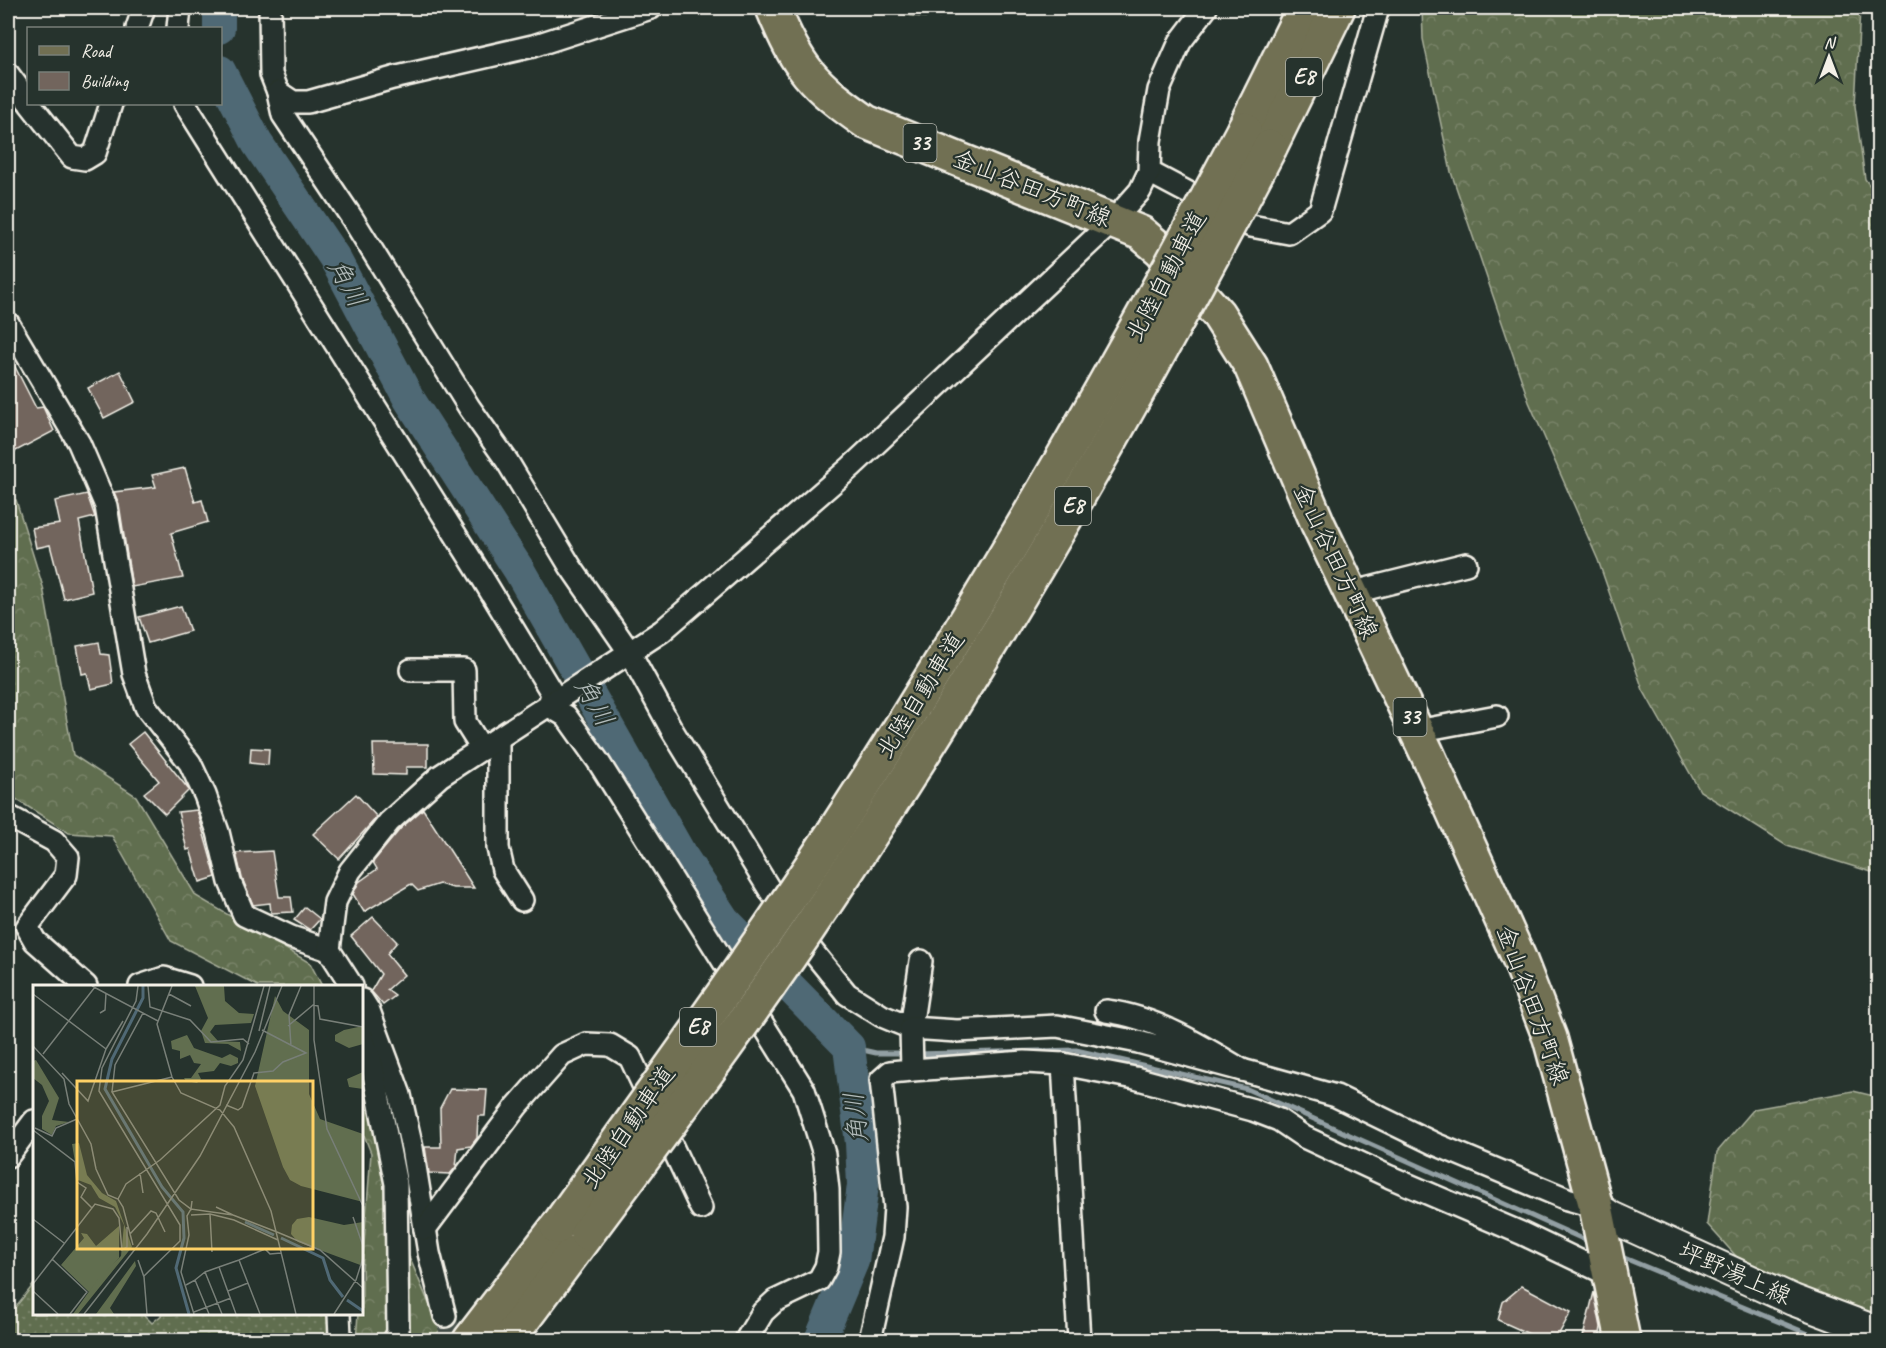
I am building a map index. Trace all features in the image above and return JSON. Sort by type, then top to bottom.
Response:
[{"type":"main road","name":"金山谷田方町線","points":[[773,8],[787,42],[812,80],[829,96],[866,122],[1114,220],[1141,233],[1161,250],[1233,334],[1251,366],[1318,524],[1417,731],[1495,903],[1550,1038],[1596,1210],[1623,1341]]},
{"type":"main road","points":[[1267,84],[1298,8]]},
{"type":"main road","name":"北陸自動車道","points":[[1257,138],[1267,84],[1304,8]]},
{"type":"main road","name":"北陸自動車道","points":[[470,1341],[572,1231],[743,1023],[824,906],[1002,627],[1188,305],[1257,138],[1338,8]]},
{"type":"main road","name":"坪野湯上線","points":[[1596,1210],[1793,1300],[1878,1332]]},
{"type":"main road","name":"北陸自動車道","points":[[508,1341],[572,1231]]},
{"type":"street","points":[[137,27],[144,8]]},
{"type":"street","points":[[178,27],[180,8]]},
{"type":"street","points":[[270,8],[271,74],[283,115],[352,218],[469,407],[507,461],[570,566],[628,654],[771,892],[813,952],[847,994],[882,1016],[911,1028],[957,1031],[1057,1026],[1138,1042],[1336,1096],[1435,1144],[1596,1210]]},
{"type":"street","points":[[278,92],[293,102],[308,102],[393,78],[533,46],[651,8]]},
{"type":"street","points":[[338,968],[335,902],[350,871],[389,822],[440,776],[662,631],[851,467],[1114,220],[1140,191],[1149,172],[1150,141],[1159,90],[1180,42],[1206,8]]},
{"type":"street","points":[[1149,172],[1251,226],[1289,233],[1320,211],[1378,8]]},
{"type":"street","points":[[8,74],[27,99]]},
{"type":"street","points":[[31,105],[72,157],[85,159],[95,153],[111,105]]},
{"type":"street","points":[[186,105],[477,569],[552,693],[551,705]]},
{"type":"street","points":[[8,323],[79,443],[106,506],[134,674],[146,707],[190,763],[205,795],[218,832],[230,882],[244,915],[291,937],[338,968],[351,985]]},
{"type":"street","points":[[1350,593],[1466,564]]},
{"type":"street","points":[[411,670],[464,670],[465,722],[490,744],[498,848],[503,870],[522,900]]},
{"type":"street","points":[[551,705],[566,716],[598,762],[804,1090],[825,1154],[829,1252],[826,1267],[819,1280],[775,1301],[763,1312],[746,1341]]},
{"type":"street","points":[[1417,731],[1497,716]]},
{"type":"street","points":[[8,816],[54,841],[68,857],[66,876],[27,927],[35,941],[84,985]]},
{"type":"street","points":[[912,1070],[911,1028],[921,961]]},
{"type":"street","points":[[145,985],[164,978],[184,985]]},
{"type":"street","points":[[363,1002],[369,1011],[400,1095],[425,1229],[445,1316]]},
{"type":"street","points":[[1106,1011],[1125,1014],[1168,1030],[1242,1070]]},
{"type":"street","points":[[363,1039],[372,1065],[396,1184],[398,1333],[394,1341]]},
{"type":"street","points":[[425,1229],[517,1106],[562,1055],[586,1044],[610,1046],[630,1058],[701,1208]]},
{"type":"street","points":[[870,1341],[893,1237],[896,1207],[881,1080],[890,1072],[912,1070],[1025,1062],[1064,1064],[1192,1093],[1279,1120],[1304,1137],[1609,1275]]},
{"type":"street","points":[[1064,1064],[1080,1341]]},
{"type":"street","points":[[8,1156],[33,1122]]},
{"type":"street","points":[[339,1315],[340,1336],[344,1341]]},
{"type":"green space","points":[[886,8],[964,8],[946,15],[925,17]]},
{"type":"green space","points":[[1422,8],[1860,8],[1855,106],[1865,179],[1878,197],[1878,874],[1787,846],[1700,791],[1643,690],[1598,560],[1529,402],[1451,172],[1423,39]]},
{"type":"green space","points":[[16,500],[43,587],[73,755],[136,796],[196,896],[310,963],[321,985],[256,985],[171,941],[112,836],[69,833],[8,794],[8,501]]},
{"type":"green space","points":[[363,1069],[406,1249],[440,1330],[432,1340],[356,1340],[358,1315],[363,1315],[363,1257],[371,1153],[363,1133]]},
{"type":"green space","points":[[1853,1091],[1878,1097],[1878,1329],[1764,1287],[1707,1224],[1717,1152],[1754,1109]]},
{"type":"green space","points":[[33,1285],[33,1315],[144,1315],[152,1323],[162,1315],[330,1315],[330,1340],[8,1340],[8,1316]]},
{"type":"building","points":[[8,353],[36,408],[43,407],[54,431],[12,453],[8,445]]},
{"type":"building","points":[[120,371],[135,402],[104,418],[88,388]]},
{"type":"building","points":[[185,468],[195,502],[202,500],[208,522],[171,533],[183,578],[132,587],[119,504],[114,492],[156,487],[152,475]]},
{"type":"building","points":[[87,494],[95,517],[79,521],[92,592],[64,599],[50,545],[36,548],[32,528],[60,524],[55,501]]},
{"type":"building","points":[[181,606],[190,631],[148,643],[139,617]]},
{"type":"building","points":[[99,642],[101,654],[109,655],[113,684],[91,689],[87,673],[82,674],[77,646]]},
{"type":"building","points":[[143,732],[189,790],[165,814],[144,793],[159,781],[128,744]]},
{"type":"building","points":[[373,744],[428,744],[428,767],[406,767],[406,775],[374,774]]},
{"type":"building","points":[[251,748],[269,749],[268,765],[250,763]]},
{"type":"building","points":[[356,794],[377,817],[339,859],[313,834]]},
{"type":"building","points":[[423,809],[474,888],[453,888],[439,884],[418,891],[411,884],[364,912],[353,894],[359,882],[377,869],[373,862],[401,828]]},
{"type":"building","points":[[197,810],[216,877],[200,882],[190,849],[187,850],[178,812]]},
{"type":"building","points":[[272,851],[279,897],[291,897],[293,912],[271,913],[270,903],[253,905],[242,878],[236,853]]},
{"type":"building","points":[[305,907],[320,919],[310,930],[294,920]]},
{"type":"building","points":[[373,917],[397,942],[387,954],[404,975],[387,990],[395,996],[383,1005],[371,991],[381,974],[351,936]]},
{"type":"building","points":[[450,1089],[487,1090],[485,1116],[478,1116],[477,1138],[471,1146],[458,1148],[456,1167],[450,1174],[429,1173],[425,1147],[441,1147],[440,1108]]},
{"type":"building","points":[[1522,1286],[1571,1312],[1555,1341],[1545,1341],[1498,1320],[1503,1302]]},
{"type":"building","points":[[1594,1292],[1601,1327],[1599,1341],[1582,1341]]},
{"type":"waterway","name":"角川","points":[[219,8],[219,27]]},
{"type":"waterway","name":"角川","points":[[222,75],[257,143],[334,257],[409,399],[519,570],[680,853],[724,920],[849,1047],[861,1143],[863,1185],[853,1261],[820,1340]]},
{"type":"waterway","points":[[849,1047],[876,1053],[907,1053]]},
{"type":"waterway","points":[[916,1054],[1076,1050],[1247,1089],[1592,1243]]},
{"type":"waterway","points":[[1617,1255],[1823,1340]]},
{"type":"tunnel","points":[[445,1316],[453,1340]]}]
